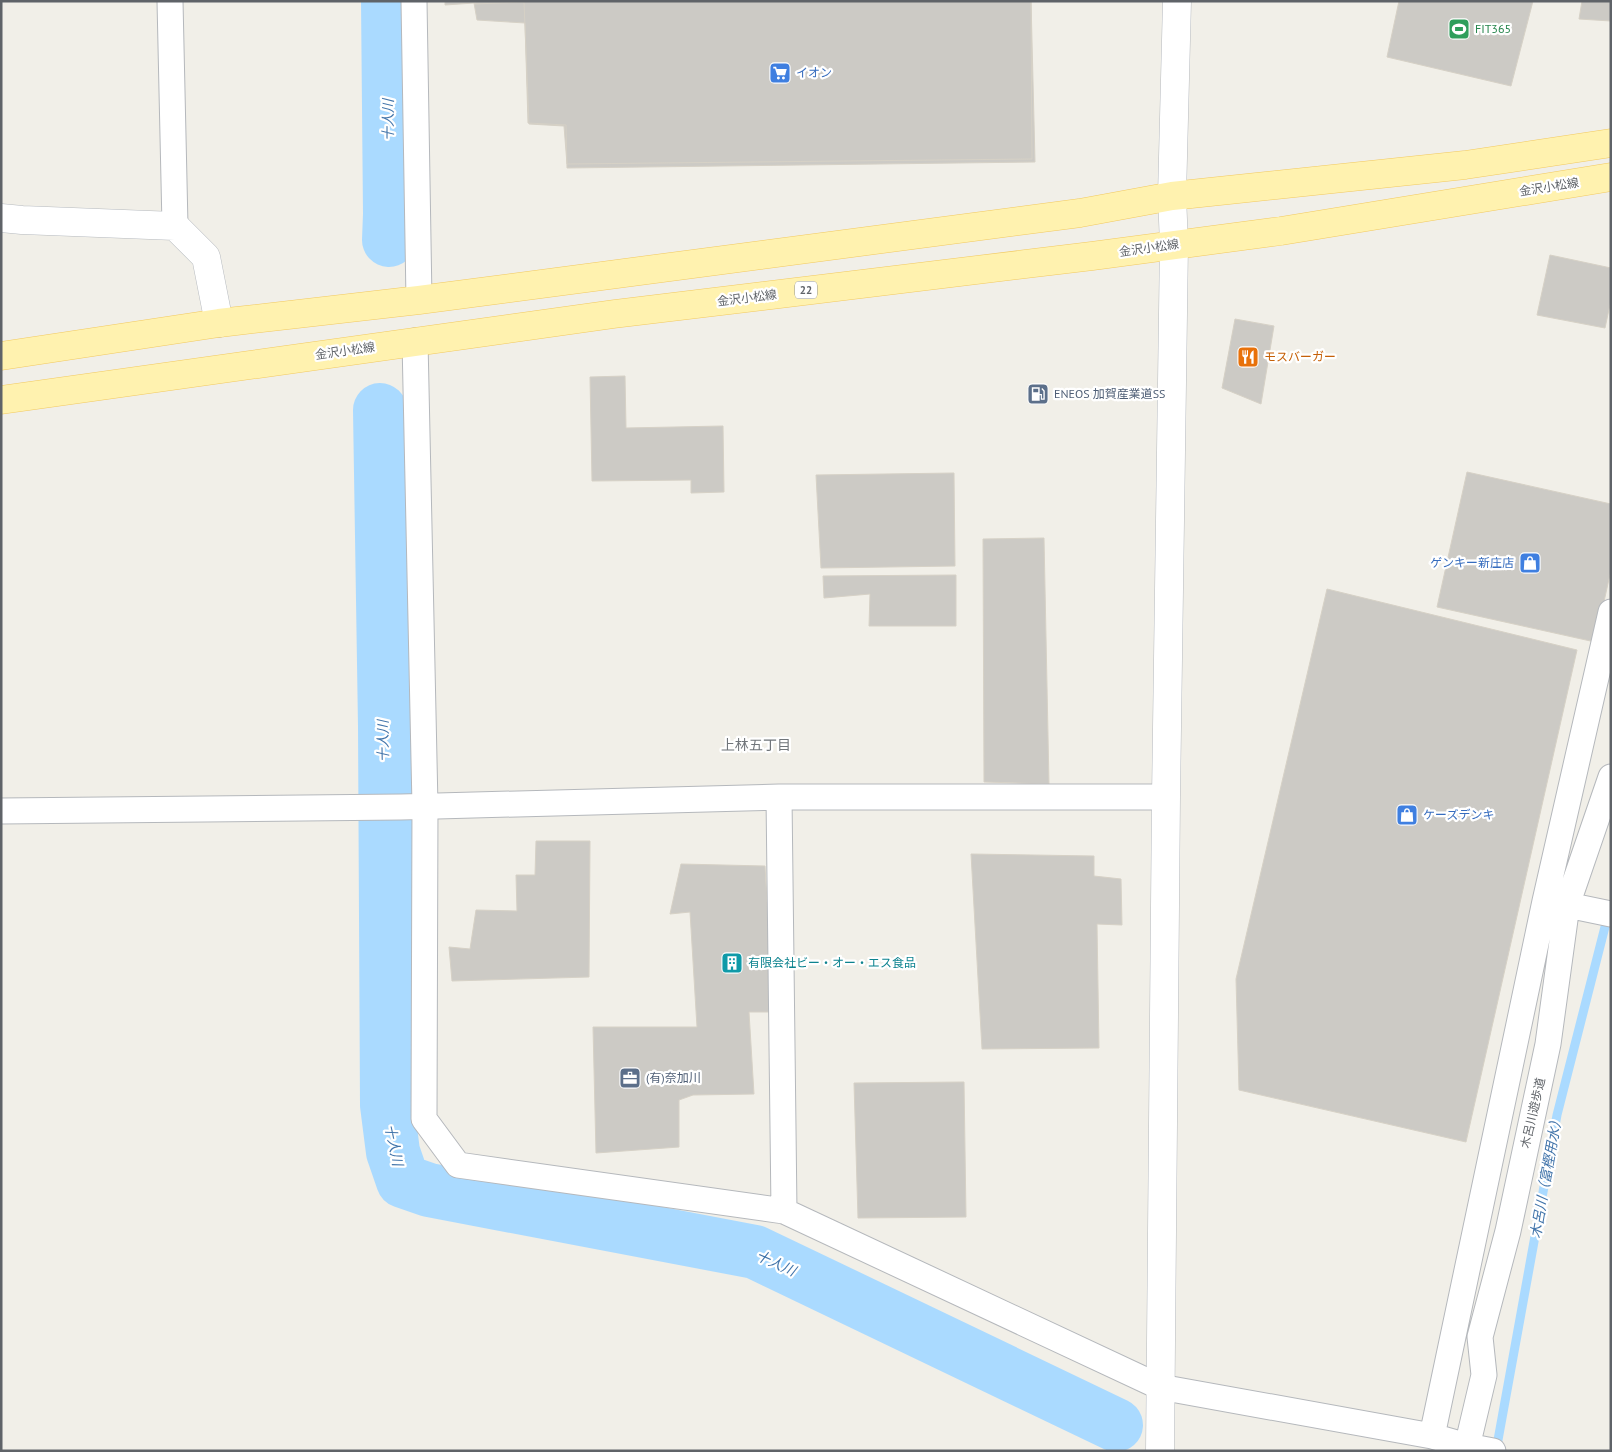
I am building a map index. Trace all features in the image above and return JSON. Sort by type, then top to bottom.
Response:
[{"type":"main road","points":[[1,356],[219,323],[419,300],[1070,215],[1172,196],[1465,165],[1611,143]]},
{"type":"main road","name":"金沢小松線","points":[[1,400],[614,314],[1281,231],[1611,176]]},
{"type":"street","points":[[170,1],[175,226]]},
{"type":"street","points":[[414,1],[419,300]]},
{"type":"street","points":[[1160,1451],[1166,797],[1174,244],[1172,196],[1177,1]]},
{"type":"street","points":[[1,218],[175,226],[206,257],[219,323]]},
{"type":"street","points":[[416,341],[425,806],[424,1119],[458,1165],[784,1211],[1160,1388],[1432,1436],[1476,1449]]},
{"type":"street","points":[[1432,1436],[1566,905],[1611,612]]},
{"type":"street","name":"木呂川遊歩道","points":[[1476,1449],[1484,1376],[1480,1337],[1508,1231],[1548,1044],[1566,905],[1611,777]]},
{"type":"street","points":[[1,811],[400,807],[779,797],[1166,797]]},
{"type":"street","points":[[779,797],[784,1211]]},
{"type":"street","points":[[1566,905],[1611,914]]},
{"type":"building","name":"イオン","points":[[445,1],[1031,1],[1035,162],[567,168],[566,125],[528,123],[525,23],[477,20],[474,3],[445,5]]},
{"type":"building","name":"イオン","points":[[475,1],[1031,1],[1032,159],[567,164],[564,126],[529,124],[524,2],[475,4]]},
{"type":"building","name":"FIT365","points":[[1399,1],[1533,1],[1511,86],[1387,57]]},
{"type":"building","points":[[1582,1],[1611,1],[1611,21],[1579,19]]},
{"type":"building","points":[[1550,255],[1611,268],[1611,300],[1605,328],[1537,315]]},
{"type":"building","name":"モスバーガー","points":[[1235,319],[1274,326],[1261,404],[1222,388]]},
{"type":"building","points":[[625,376],[626,428],[723,426],[724,492],[691,493],[691,480],[592,481],[590,377]]},
{"type":"building","points":[[1467,472],[1611,504],[1611,570],[1595,642],[1437,607]]},
{"type":"building","points":[[954,473],[955,566],[821,568],[816,475]]},
{"type":"building","points":[[1044,538],[1049,784],[984,782],[983,539]]},
{"type":"building","points":[[956,575],[956,626],[869,626],[870,594],[824,598],[823,576]]},
{"type":"building","name":"ケーズデンキ","points":[[1327,589],[1577,650],[1466,1142],[1239,1090],[1236,979]]},
{"type":"building","points":[[536,841],[590,841],[589,977],[452,981],[449,947],[470,949],[476,910],[517,911],[516,875],[535,875]]},
{"type":"building","points":[[971,854],[1094,856],[1094,876],[1121,879],[1122,925],[1097,924],[1099,1048],[982,1049]]},
{"type":"building","name":"有限会社ビー・オー・エス食品","points":[[681,864],[765,866],[773,1012],[749,1012],[754,1094],[693,1095],[679,1100],[679,1147],[596,1153],[593,1027],[697,1027],[690,912],[670,914]]},
{"type":"building","points":[[964,1082],[966,1217],[858,1218],[854,1083]]},
{"type":"waterway","name":"十人川","points":[[388,1],[389,240]]},
{"type":"waterway","name":"十人川","points":[[380,410],[385,726],[387,1105],[393,1152],[403,1181],[429,1190],[755,1252],[1116,1425]]},
{"type":"waterway","name":"木呂川（富樫用水）","points":[[1496,1451],[1557,1115],[1608,915]]},
{"type":"place","name":"FIT365","points":[[1459,29]]},
{"type":"place","name":"イオン","points":[[780,73]]},
{"type":"place","name":"モスバーガー","points":[[1248,357]]},
{"type":"place","name":"ENEOS 加賀産業道SS","points":[[1038,394]]},
{"type":"place","name":"ゲンキー新庄店","points":[[1530,563]]},
{"type":"place","name":"ケーズデンキ","points":[[1407,815]]},
{"type":"place","name":"有限会社ビー・オー・エス食品","points":[[732,963]]},
{"type":"place","name":"(有)奈加川","points":[[630,1078]]},
{"type":"district","name":"上林五丁目","points":[[756,745]]}]
